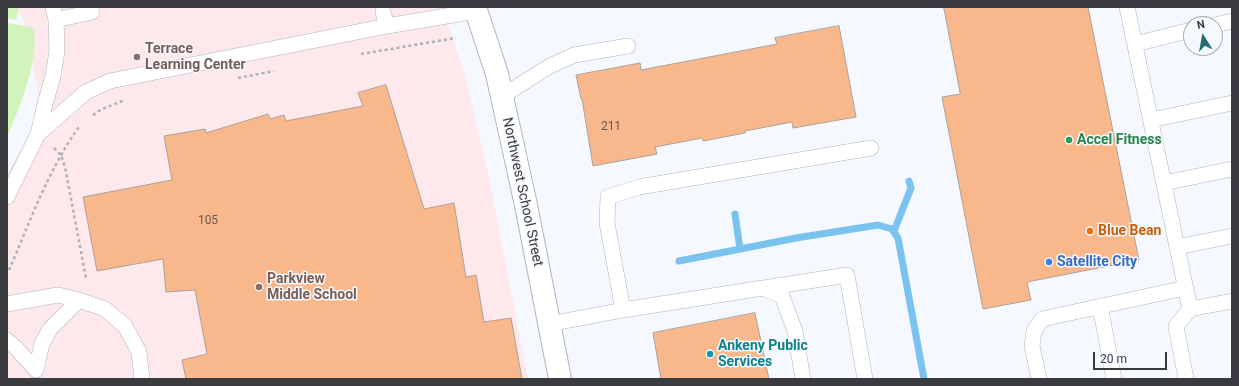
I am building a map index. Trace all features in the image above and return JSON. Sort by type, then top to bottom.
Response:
[{"type":"street","name":"Northwest School Street","points":[[476,9],[497,74],[502,96],[526,205],[560,379]]},
{"type":"lane","points":[[1127,7],[1190,309]]},
{"type":"lane","points":[[38,134],[86,92],[110,81],[476,9]]},
{"type":"lane","points":[[7,197],[38,134],[53,76],[57,51],[54,14],[92,12]]},
{"type":"lane","points":[[383,12],[387,26]]},
{"type":"lane","points":[[1134,44],[1183,32]]},
{"type":"lane","points":[[502,96],[550,66],[574,55],[628,46]]},
{"type":"lane","points":[[1151,120],[1232,103]]},
{"type":"lane","points":[[622,310],[607,223],[608,196],[639,187],[871,148]]},
{"type":"lane","points":[[1164,183],[1232,169]]},
{"type":"lane","points":[[1177,247],[1232,236]]},
{"type":"lane","points":[[549,324],[622,310],[847,275],[865,379]]},
{"type":"lane","points":[[762,288],[782,296],[795,331],[803,379]]},
{"type":"lane","points":[[1039,379],[1032,346],[1034,331],[1042,319],[1185,288]]},
{"type":"lane","points":[[7,304],[58,295],[79,300],[105,309],[125,326],[139,352],[142,379]]},
{"type":"lane","points":[[7,340],[36,370],[42,344],[50,329],[79,300]]},
{"type":"lane","points":[[1186,379],[1176,326],[1190,309],[1232,301]]},
{"type":"lane","points":[[1100,306],[1114,379]]},
{"type":"path","points":[[360,54],[456,38]]},
{"type":"path","points":[[234,79],[280,70]]},
{"type":"path","points":[[89,118],[102,109],[130,98]]},
{"type":"path","points":[[9,270],[65,146],[82,122]]},
{"type":"path","points":[[38,134],[61,155],[65,167],[86,278]]},
{"type":"shaded area","name":"Parkview Middle School","points":[[7,7],[443,7],[464,73],[488,172],[528,379],[7,379],[7,172],[44,121],[23,16],[7,13]]},
{"type":"green space","points":[[7,7],[19,7],[16,20],[7,18]]},
{"type":"green space","points":[[7,23],[32,27],[35,37],[32,65],[28,82],[7,136]]},
{"type":"building","points":[[944,7],[1088,7],[1139,260],[1027,282],[1031,300],[983,309],[942,97],[960,94]]},
{"type":"building","points":[[839,26],[856,117],[793,128],[792,122],[703,141],[702,138],[655,147],[657,154],[593,166],[582,99],[576,75],[640,63],[641,70],[777,44],[775,38]]},
{"type":"building","points":[[386,85],[424,209],[454,203],[466,277],[476,275],[484,322],[511,318],[522,379],[186,379],[182,360],[207,354],[195,290],[166,292],[163,259],[97,271],[83,197],[172,180],[164,136],[205,129],[206,133],[268,114],[270,119],[284,115],[286,121],[363,106],[358,93]]},
{"type":"building","name":"Ankeny Public Services","points":[[755,313],[769,379],[661,379],[653,333]]},
{"type":"waterway","points":[[894,231],[911,188],[909,181]]},
{"type":"waterway","points":[[735,214],[740,249]]},
{"type":"waterway","points":[[679,261],[796,238],[878,225],[892,229],[898,238],[924,379]]},
{"type":"place","name":"Terrace Learning Center","points":[[137,57]]},
{"type":"place","name":"Accel Fitness","points":[[1069,140]]},
{"type":"place","name":"Blue Bean","points":[[1090,231]]},
{"type":"place","name":"Satellite City","points":[[1049,262]]},
{"type":"place","name":"Parkview Middle School","points":[[259,287]]},
{"type":"place","name":"Ankeny Public Services","points":[[710,354]]}]
